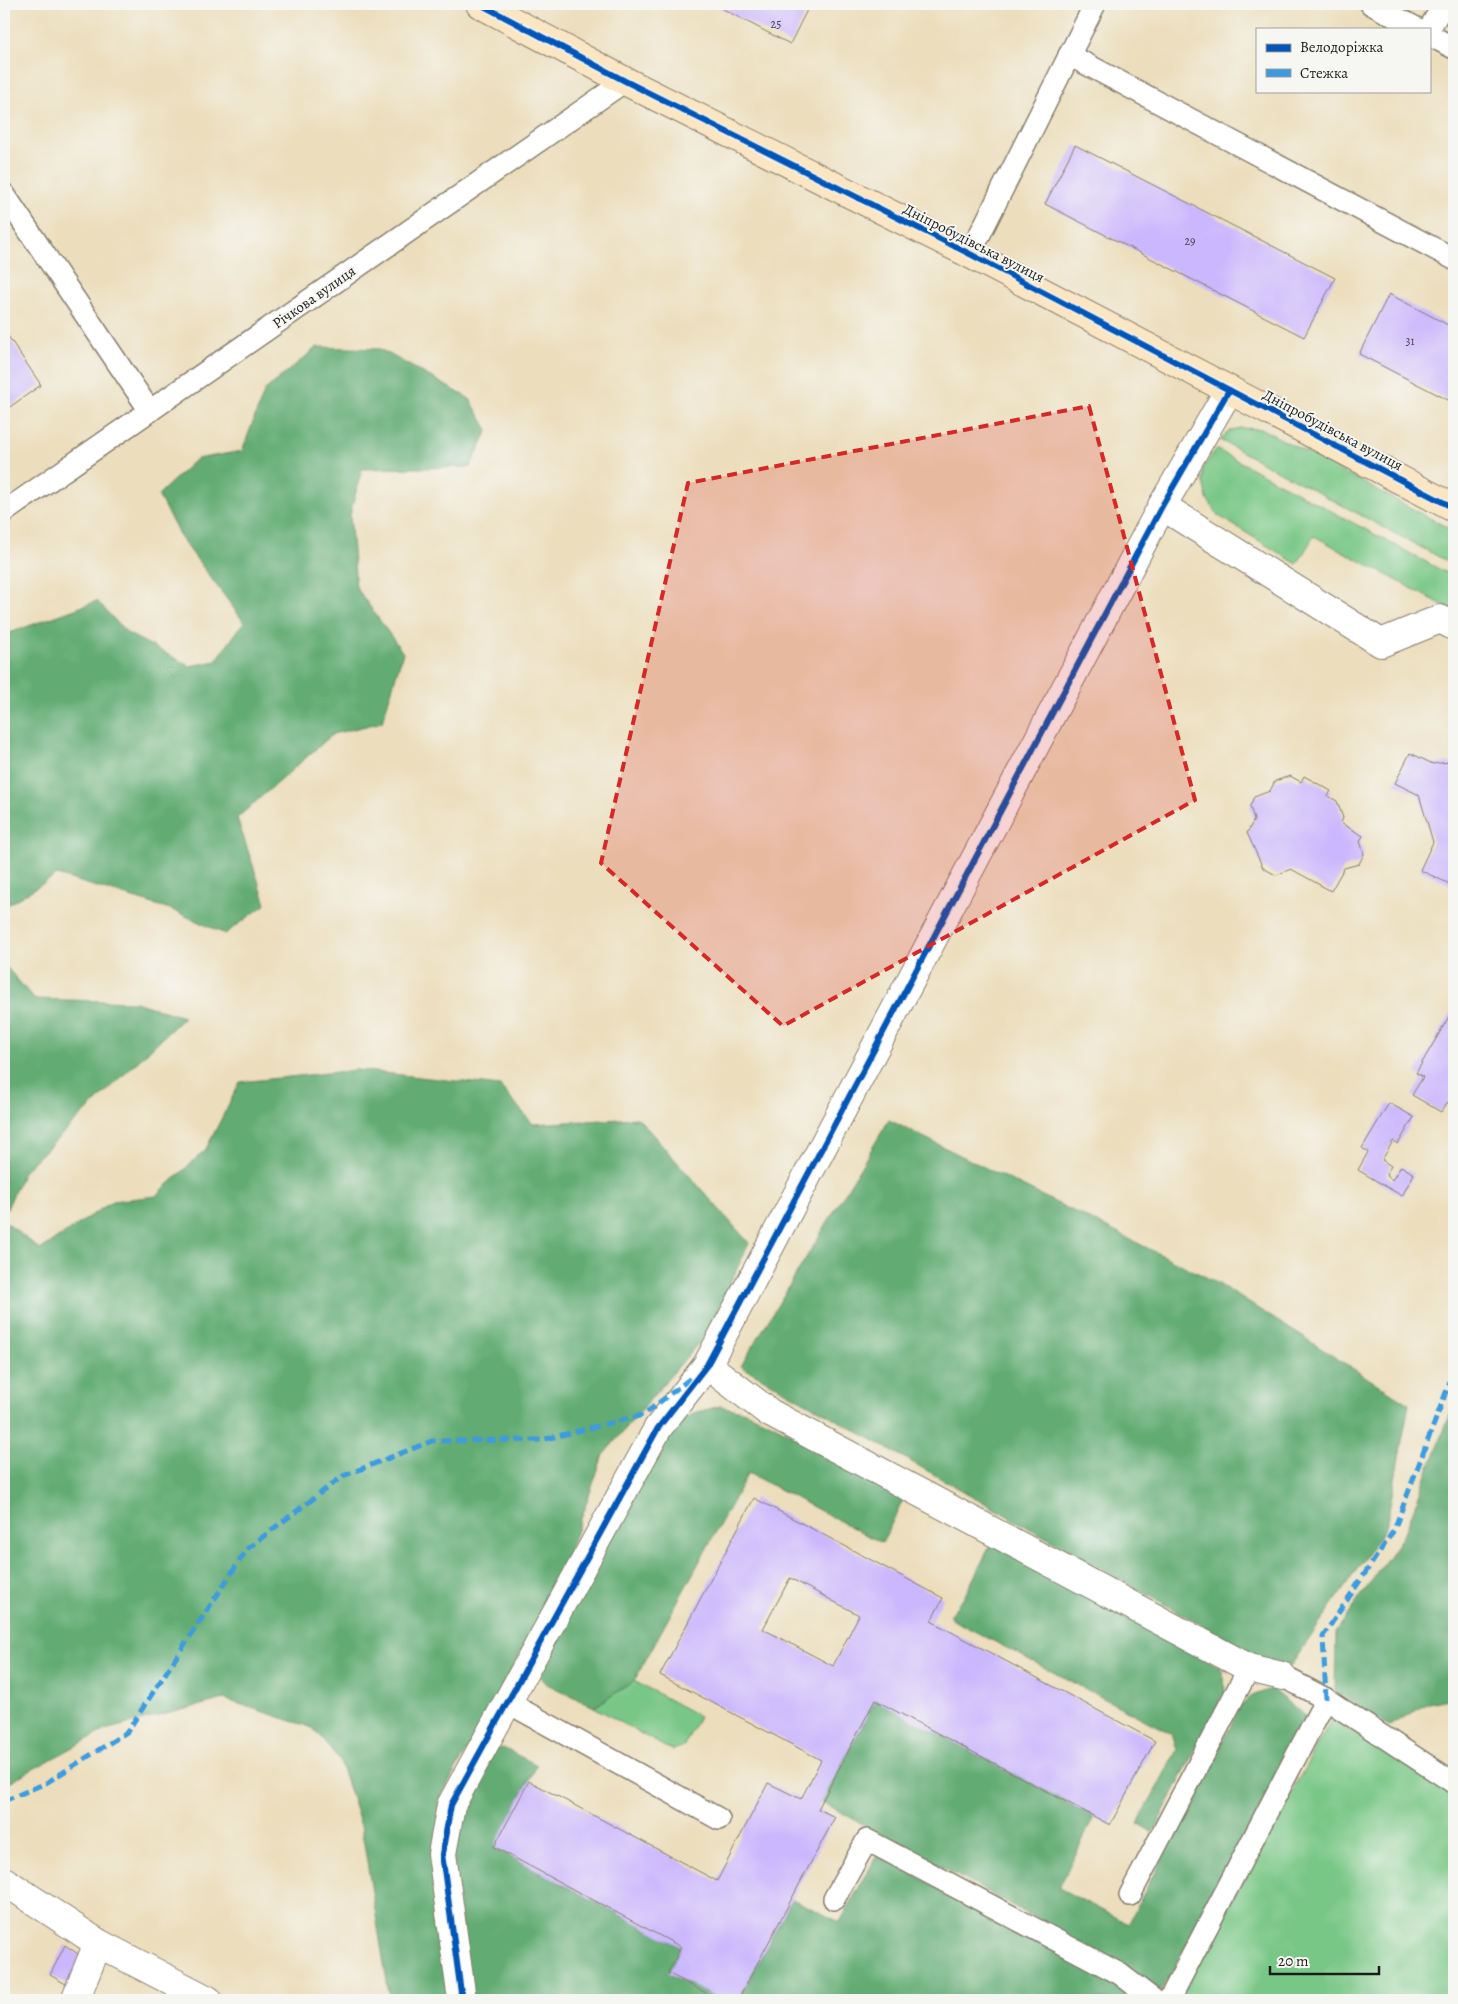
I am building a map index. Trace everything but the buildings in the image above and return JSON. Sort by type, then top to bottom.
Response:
[{"type":"street","name":"Дніпробудівська вулиця","points":[[480,4],[625,81],[970,254],[1454,508]]},
{"type":"street","points":[[462,2000],[442,1854],[451,1805],[658,1428],[707,1366],[1162,506],[1230,390]]},
{"type":"street","points":[[1162,506],[1381,643],[1440,619],[1454,626]]},
{"type":"street","points":[[707,1366],[770,1413],[1249,1668],[1282,1676]]},
{"type":"street","points":[[4,1881],[98,1943],[208,2000]]},
{"type":"street","points":[[75,2000],[98,1943]]},
{"type":"lane","points":[[970,254],[1095,4]]},
{"type":"lane","points":[[1371,4],[1416,28]]},
{"type":"lane","points":[[1430,28],[1444,4]]},
{"type":"lane","points":[[1430,36],[1454,48]]},
{"type":"lane","points":[[1069,55],[1454,259]]},
{"type":"lane","name":"Річкова вулиця","points":[[4,512],[625,81]]},
{"type":"lane","points":[[4,194],[150,410]]},
{"type":"lane","points":[[1130,1895],[1249,1668]]},
{"type":"lane","points":[[1282,1676],[1326,1698],[1454,1783]]},
{"type":"lane","points":[[1169,2000],[1326,1698]]},
{"type":"lane","points":[[507,1702],[719,1818]]},
{"type":"lane","points":[[834,1899],[867,1840],[1120,1974],[1154,2000]]},
{"type":"highlighted area","points":[[1089,406],[1195,800],[783,1026],[601,863],[688,483]]},
{"type":"green space","points":[[317,347],[380,349],[470,399],[488,430],[470,467],[362,469],[350,515],[356,587],[403,653],[382,722],[333,734],[237,818],[266,904],[225,934],[170,909],[57,875],[7,905],[4,918],[4,635],[97,601],[127,633],[190,666],[216,661],[244,622],[181,538],[158,495],[196,459],[242,451],[265,390]]},
{"type":"green space","points":[[1240,428],[1262,429],[1454,531],[1454,565],[1220,440],[1229,431]]},
{"type":"green space","points":[[1216,449],[1454,577],[1454,611],[1314,536],[1297,564],[1219,516],[1207,499],[1203,482],[1203,468]]},
{"type":"green space","points":[[4,964],[34,999],[135,1002],[184,1017],[23,1172],[4,1216]]},
{"type":"green space","points":[[357,1070],[500,1086],[533,1124],[638,1118],[749,1243],[707,1333],[603,1455],[558,1585],[438,1802],[450,2000],[390,2000],[361,1826],[339,1759],[313,1728],[224,1699],[105,1730],[4,1785],[4,1220],[40,1250],[113,1201],[156,1196],[206,1149],[240,1082]]},
{"type":"green space","points":[[889,1120],[1214,1281],[1409,1404],[1386,1527],[1290,1667],[1262,1659],[741,1366]]},
{"type":"green space","points":[[1454,1405],[1454,1698],[1429,1703],[1389,1726],[1335,1691],[1336,1632],[1403,1536]]},
{"type":"green space","points":[[720,1406],[742,1411],[767,1421],[906,1494],[882,1543],[748,1473],[634,1681],[594,1707],[547,1684],[539,1675],[539,1664],[665,1434],[694,1413]]},
{"type":"green space","points":[[993,1540],[1220,1667],[1224,1677],[1225,1692],[1153,1832],[1138,1823],[1177,1750],[1172,1734],[951,1619],[950,1614],[963,1599]]},
{"type":"green space","points":[[634,1681],[699,1716],[684,1746],[673,1750],[663,1746],[594,1707]]},
{"type":"green space","points":[[1271,1689],[1310,1720],[1160,1993],[1127,1968],[822,1802],[875,1700],[1094,1817],[1059,1888],[1128,1924],[1240,1707],[1252,1696]]},
{"type":"green space","points":[[1332,1718],[1454,1794],[1454,2000],[1178,2000]]},
{"type":"green space","points":[[503,1748],[537,1765],[494,1848],[681,1947],[668,1973],[719,2000],[470,2000],[453,1855],[462,1807],[495,1749]]},
{"type":"green space","points":[[877,1855],[1116,1983],[1139,2000],[738,2000],[792,1899],[840,1922]]},
{"type":"marked path","points":[[1326,1699],[1323,1636],[1394,1530],[1454,1371]]},
{"type":"marked path","points":[[4,1801],[46,1783],[127,1732],[248,1548],[343,1476],[432,1441],[541,1440],[643,1415],[692,1377]]},
{"type":"cycle path","points":[[480,4],[625,81],[970,254],[1454,508]]},
{"type":"cycle path","points":[[462,2000],[442,1854],[451,1805],[658,1428],[707,1365],[1162,506],[1229,390]]}]
